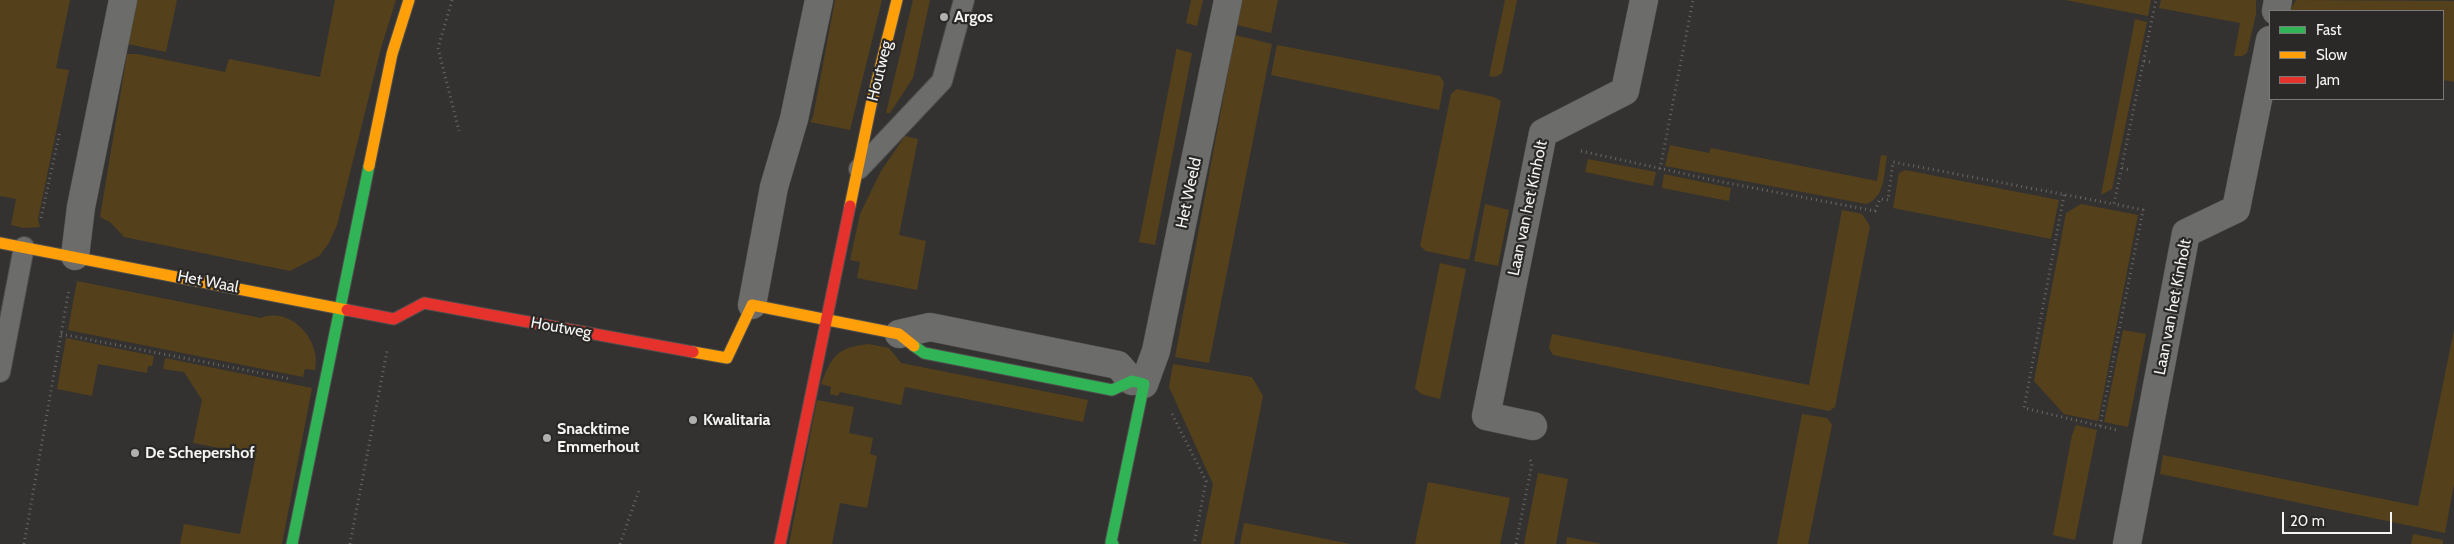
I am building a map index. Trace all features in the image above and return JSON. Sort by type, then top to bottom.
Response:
[{"type":"street","points":[[75,256],[81,207],[123,0]]},
{"type":"street","points":[[292,544],[392,54],[409,0]]},
{"type":"street","name":"Houtweg","points":[[394,319],[424,303],[727,358],[752,306],[774,186],[794,119],[819,0]]},
{"type":"street","name":"Houtweg","points":[[780,544],[871,105],[897,0]]},
{"type":"street","name":"Het Weeld","points":[[1113,544],[1111,542],[1138,383],[1156,351],[1228,0]]},
{"type":"street","name":"Laan van het Kinholt","points":[[1531,426],[1486,416],[1543,133],[1625,91],[1644,0]]},
{"type":"street","name":"Laan van het Kinholt","points":[[2127,544],[2186,233],[2236,209],[2269,45]]},
{"type":"street","name":"Het Waal","points":[[0,243],[340,308]]},
{"type":"street","points":[[752,306],[899,334],[930,327],[1118,365],[1138,383]]},
{"type":"street","points":[[340,308],[394,319]]},
{"type":"lane","points":[[859,169],[942,81],[964,0]]},
{"type":"lane","points":[[0,372],[24,247]]},
{"type":"path","points":[[452,0],[438,48],[459,131]]},
{"type":"path","points":[[1660,169],[1693,0]]},
{"type":"path","points":[[2114,204],[2156,0]]},
{"type":"path","points":[[2144,61],[2150,62]]},
{"type":"path","points":[[1564,122],[1581,152],[1875,211],[1880,199],[1888,200],[1893,162],[2143,210],[2100,426]]},
{"type":"path","points":[[2122,168],[2130,170]]},
{"type":"path","points":[[2064,195],[2024,408],[2148,436]]},
{"type":"path","points":[[24,544],[75,256]]},
{"type":"path","points":[[350,544],[394,319]]},
{"type":"path","points":[[61,334],[324,385]]},
{"type":"path","points":[[1138,383],[1169,406],[1206,481],[1194,544]]},
{"type":"path","points":[[1516,544],[1532,464],[1524,446],[1531,426]]},
{"type":"path","points":[[620,544],[639,490]]},
{"type":"shaded area","points":[[0,0],[70,0],[56,68],[69,70],[38,219],[40,227],[23,228],[11,225],[16,199],[0,196]]},
{"type":"shaded area","points":[[137,0],[177,0],[166,52],[128,44]]},
{"type":"shaded area","points":[[335,0],[396,0],[381,48],[337,225],[329,243],[319,256],[290,271],[124,237],[110,222],[100,217],[127,54],[137,54],[225,72],[229,59],[320,77]]},
{"type":"shaded area","points":[[835,0],[882,0],[850,130],[810,122],[813,117]]},
{"type":"shaded area","points":[[913,0],[930,0],[913,78],[890,113],[886,113]]},
{"type":"shaded area","points":[[1191,0],[1203,0],[1197,26],[1186,23]]},
{"type":"shaded area","points":[[1242,0],[1278,0],[1271,33],[1237,25]]},
{"type":"shaded area","points":[[1505,0],[1517,0],[1502,73],[1491,77],[1489,76]]},
{"type":"shaded area","points":[[2065,0],[2151,0],[2148,16]]},
{"type":"shaded area","points":[[2161,0],[2256,0],[2256,14],[2247,53],[2242,56],[2234,56],[2240,23],[2159,8]]},
{"type":"shaded area","points":[[2296,0],[2454,1],[2454,82],[2444,80],[2444,10],[2290,10]]},
{"type":"shaded area","points":[[2135,19],[2147,22],[2112,189],[2101,195]]},
{"type":"shaded area","points":[[1235,35],[1272,44],[1209,363],[1175,357]]},
{"type":"shaded area","points":[[1277,45],[1440,76],[1444,83],[1439,110],[1271,75]]},
{"type":"shaded area","points":[[1177,46],[1177,49],[1192,53],[1155,245],[1139,242]]},
{"type":"shaded area","points":[[1457,89],[1494,97],[1501,101],[1469,260],[1426,251],[1420,246],[1451,94]]},
{"type":"shaded area","points":[[905,136],[918,139],[899,235],[926,241],[917,290],[857,278],[860,262],[850,260],[860,214],[881,171]]},
{"type":"shaded area","points":[[1670,145],[1709,153],[1711,148],[1877,181],[1881,155],[1887,156],[1880,191],[1872,201],[1866,204],[1665,166]]},
{"type":"shaded area","points":[[1588,159],[1656,172],[1653,186],[1585,172]]},
{"type":"shaded area","points":[[1905,170],[2059,200],[2051,239],[1893,208],[1899,173]]},
{"type":"shaded area","points":[[1664,174],[1731,188],[1729,201],[1662,188]]},
{"type":"shaded area","points":[[1485,204],[1509,210],[1498,266],[1474,261]]},
{"type":"shaded area","points":[[2081,204],[2138,215],[2098,421],[2064,414],[2034,381],[2066,213]]},
{"type":"shaded area","points":[[1842,210],[1862,214],[1870,226],[1835,407],[1829,411],[1553,355],[1549,348],[1552,334],[1809,385]]},
{"type":"shaded area","points":[[1440,263],[1466,269],[1440,399],[1421,394],[1415,388]]},
{"type":"shaded area","points":[[77,281],[261,318],[283,317],[302,329],[309,338],[314,348],[315,370],[305,369],[303,377],[68,330]]},
{"type":"shaded area","points":[[2123,330],[2146,334],[2128,427],[2104,422]]},
{"type":"shaded area","points":[[2454,330],[2454,484],[2445,533],[2160,474],[2163,455],[2418,506]]},
{"type":"shaded area","points":[[66,338],[154,356],[152,366],[148,366],[147,373],[98,364],[92,396],[57,389]]},
{"type":"shaded area","points":[[869,344],[889,348],[901,363],[1088,400],[1083,422],[905,387],[901,405],[840,392],[838,396],[830,394],[831,387],[821,384],[833,360],[843,351],[858,345]]},
{"type":"shaded area","points":[[165,358],[312,388],[282,544],[180,544],[184,524],[240,534],[256,455],[193,443],[202,400],[184,372],[163,369]]},
{"type":"shaded area","points":[[1173,364],[1252,377],[1263,396],[1234,544],[1201,544],[1213,484],[1169,387]]},
{"type":"shaded area","points":[[817,400],[854,407],[849,433],[873,438],[870,454],[877,456],[867,508],[840,503],[832,544],[789,544]]},
{"type":"shaded area","points":[[1802,414],[1827,418],[1832,425],[1808,544],[1777,544]]},
{"type":"shaded area","points":[[2076,425],[2097,430],[2075,540],[2053,535],[2072,435]]},
{"type":"shaded area","points":[[1538,473],[1568,479],[1556,544],[1524,544]]},
{"type":"shaded area","points":[[1428,482],[1510,498],[1500,544],[1415,544]]},
{"type":"shaded area","points":[[1245,523],[1351,544],[1240,544]]},
{"type":"shaded area","points":[[2413,534],[2443,540],[2443,544],[2411,544]]},
{"type":"shaded area","points":[[1567,537],[1602,544],[1566,544]]},
{"type":"traffic: fast","points":[[292,544],[369,166]]},
{"type":"traffic: fast","points":[[914,346],[924,353],[1112,390],[1132,381],[1144,384],[1111,542],[1113,544]]},
{"type":"traffic: slow","points":[[369,166],[392,54],[409,0]]},
{"type":"traffic: slow","points":[[850,206],[871,105],[897,0]]},
{"type":"traffic: slow","points":[[0,243],[347,310]]},
{"type":"traffic: slow","points":[[693,352],[727,358],[752,305],[899,334],[914,346]]},
{"type":"traffic: jam","points":[[780,544],[850,206]]},
{"type":"traffic: jam","points":[[347,310],[394,319],[424,303],[693,352]]},
{"type":"place","name":"Argos","points":[[944,17]]},
{"type":"place","name":"Kwalitaria","points":[[693,420]]},
{"type":"place","name":"Snacktime Emmerhout","points":[[547,438]]},
{"type":"place","name":"De Schepershof","points":[[135,453]]}]
